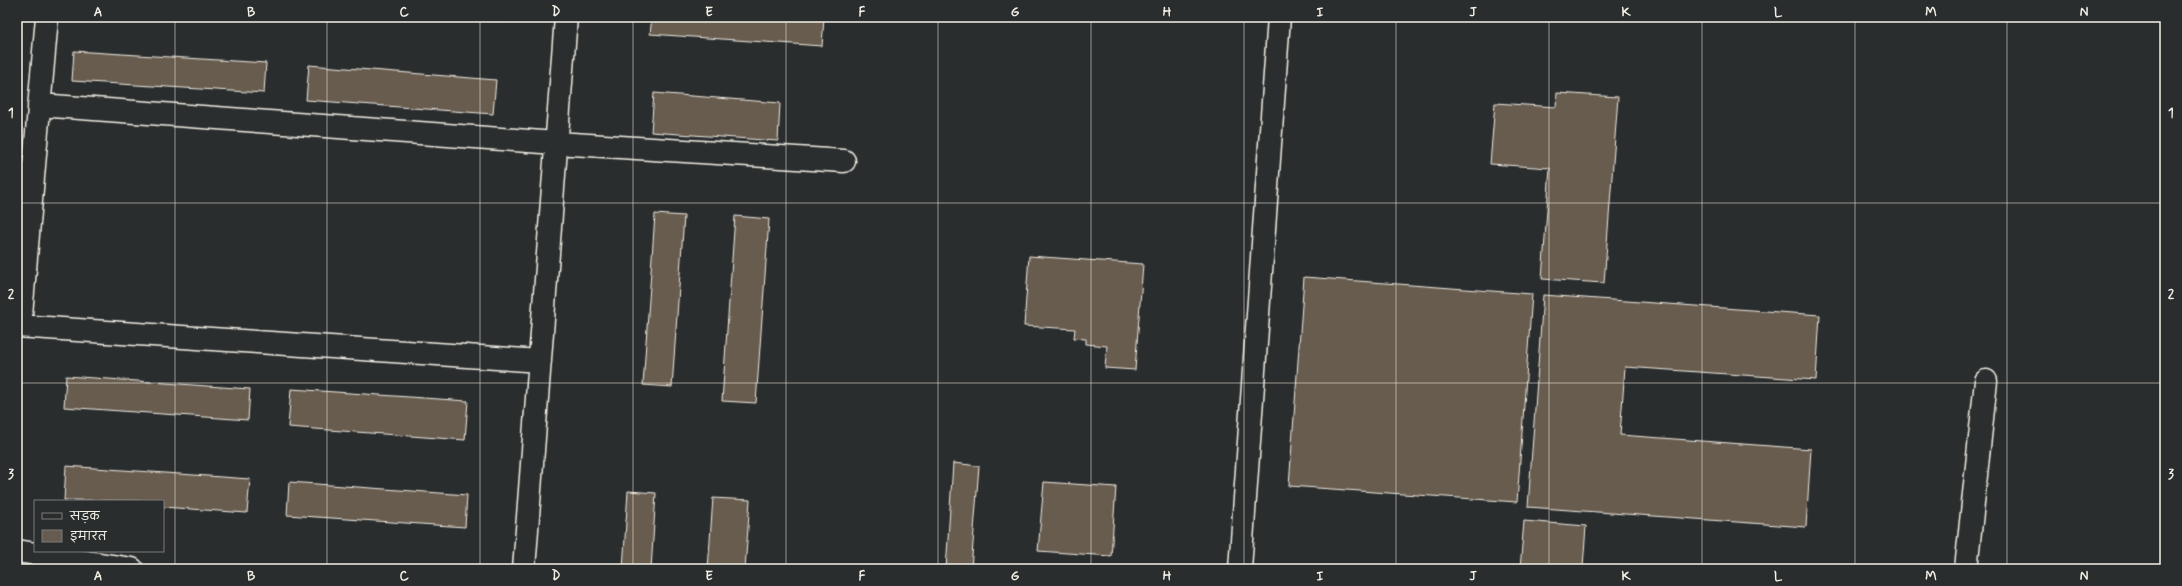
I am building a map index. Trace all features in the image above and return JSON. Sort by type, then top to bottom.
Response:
[{"type":"lane","points":[[47,17],[19,326],[540,361]]},
{"type":"lane","points":[[524,569],[566,17]]},
{"type":"lane","points":[[1240,569],[1279,17]]},
{"type":"lane","points":[[39,106],[556,143],[844,161]]},
{"type":"lane","points":[[1966,569],[1986,382]]},
{"type":"lane","points":[[17,551],[132,569]]},
{"type":"building","points":[[441,17],[498,17],[498,21]]},
{"type":"building","points":[[652,17],[824,17],[822,46],[650,34]]},
{"type":"building","points":[[74,51],[266,63],[264,93],[72,81]]},
{"type":"building","points":[[309,65],[496,80],[493,114],[306,100]]},
{"type":"building","points":[[654,93],[780,103],[778,141],[651,132]]},
{"type":"building","points":[[1557,93],[1618,97],[1604,283],[1542,279],[1550,168],[1490,164],[1495,103],[1556,107]]},
{"type":"building","points":[[655,214],[684,216],[672,387],[643,385]]},
{"type":"building","points":[[735,216],[769,219],[756,403],[722,401]]},
{"type":"building","points":[[1029,256],[1143,264],[1135,370],[1105,368],[1107,346],[1086,344],[1086,339],[1074,338],[1075,329],[1024,326]]},
{"type":"building","points":[[1304,277],[1532,294],[1517,502],[1289,486]]},
{"type":"building","points":[[1543,295],[1820,315],[1816,380],[1625,367],[1620,435],[1811,449],[1806,527],[1528,507]]},
{"type":"building","points":[[66,376],[250,389],[248,420],[64,407]]},
{"type":"building","points":[[291,389],[468,401],[465,440],[288,427]]},
{"type":"building","points":[[953,463],[979,466],[971,569],[946,569]]},
{"type":"building","points":[[66,466],[250,479],[247,513],[164,507],[164,500],[64,500]]},
{"type":"building","points":[[289,482],[467,495],[465,527],[287,515]]},
{"type":"building","points":[[1044,482],[1116,487],[1111,556],[1038,551]]},
{"type":"building","points":[[628,491],[656,493],[651,569],[623,569]]},
{"type":"building","points":[[713,498],[750,500],[745,569],[708,569]]},
{"type":"building","points":[[1524,521],[1586,526],[1583,567],[1578,566],[1577,569],[1520,569]]}]
